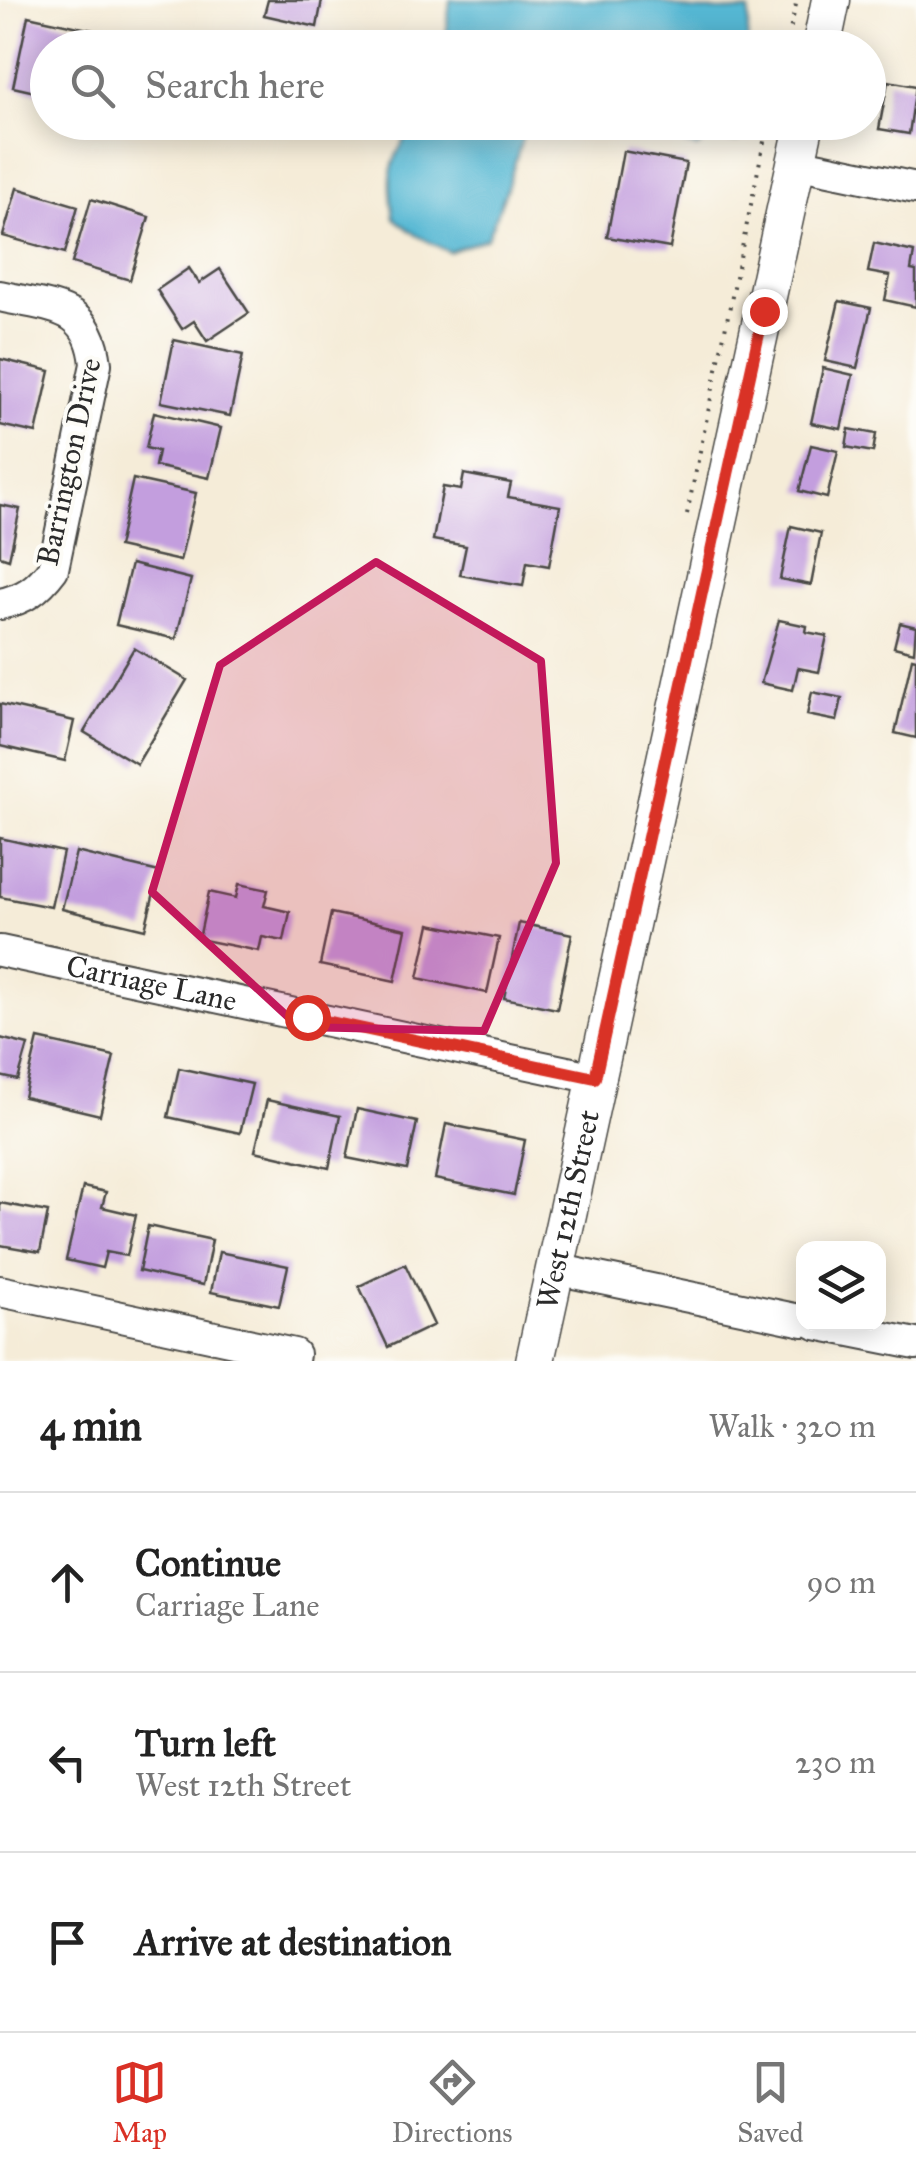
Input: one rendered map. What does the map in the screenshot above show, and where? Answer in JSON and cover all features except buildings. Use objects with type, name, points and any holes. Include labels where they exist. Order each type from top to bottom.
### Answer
[{"type":"main road","points":[[825,30],[831,0]]},
{"type":"main road","name":"West 12th Street","points":[[536,1361],[801,140]]},
{"type":"street","points":[[796,163],[916,188]]},
{"type":"street","name":"Barrington Drive","points":[[0,296],[64,311],[82,322],[94,340],[96,364],[53,569],[38,588],[17,601],[0,604]]},
{"type":"street","name":"Carriage Lane","points":[[0,951],[595,1078]]},
{"type":"street","points":[[555,1269],[796,1319]]},
{"type":"street","points":[[0,1292],[294,1358]]},
{"type":"street","points":[[851,1331],[916,1344]]},
{"type":"path","points":[[790,30],[797,0]]},
{"type":"highlighted area","points":[[376,562],[541,661],[556,863],[484,1031],[299,1027],[152,892],[220,665]]},
{"type":"water","points":[[450,0],[655,0],[690,10],[749,11],[748,30],[447,30]]},
{"type":"water","points":[[405,140],[522,140],[487,238],[449,252],[394,218],[392,167]]},
{"type":"water","points":[[678,140],[707,140],[697,148]]},
{"type":"route","points":[[307,1017],[595,1078],[764,311]]}]
